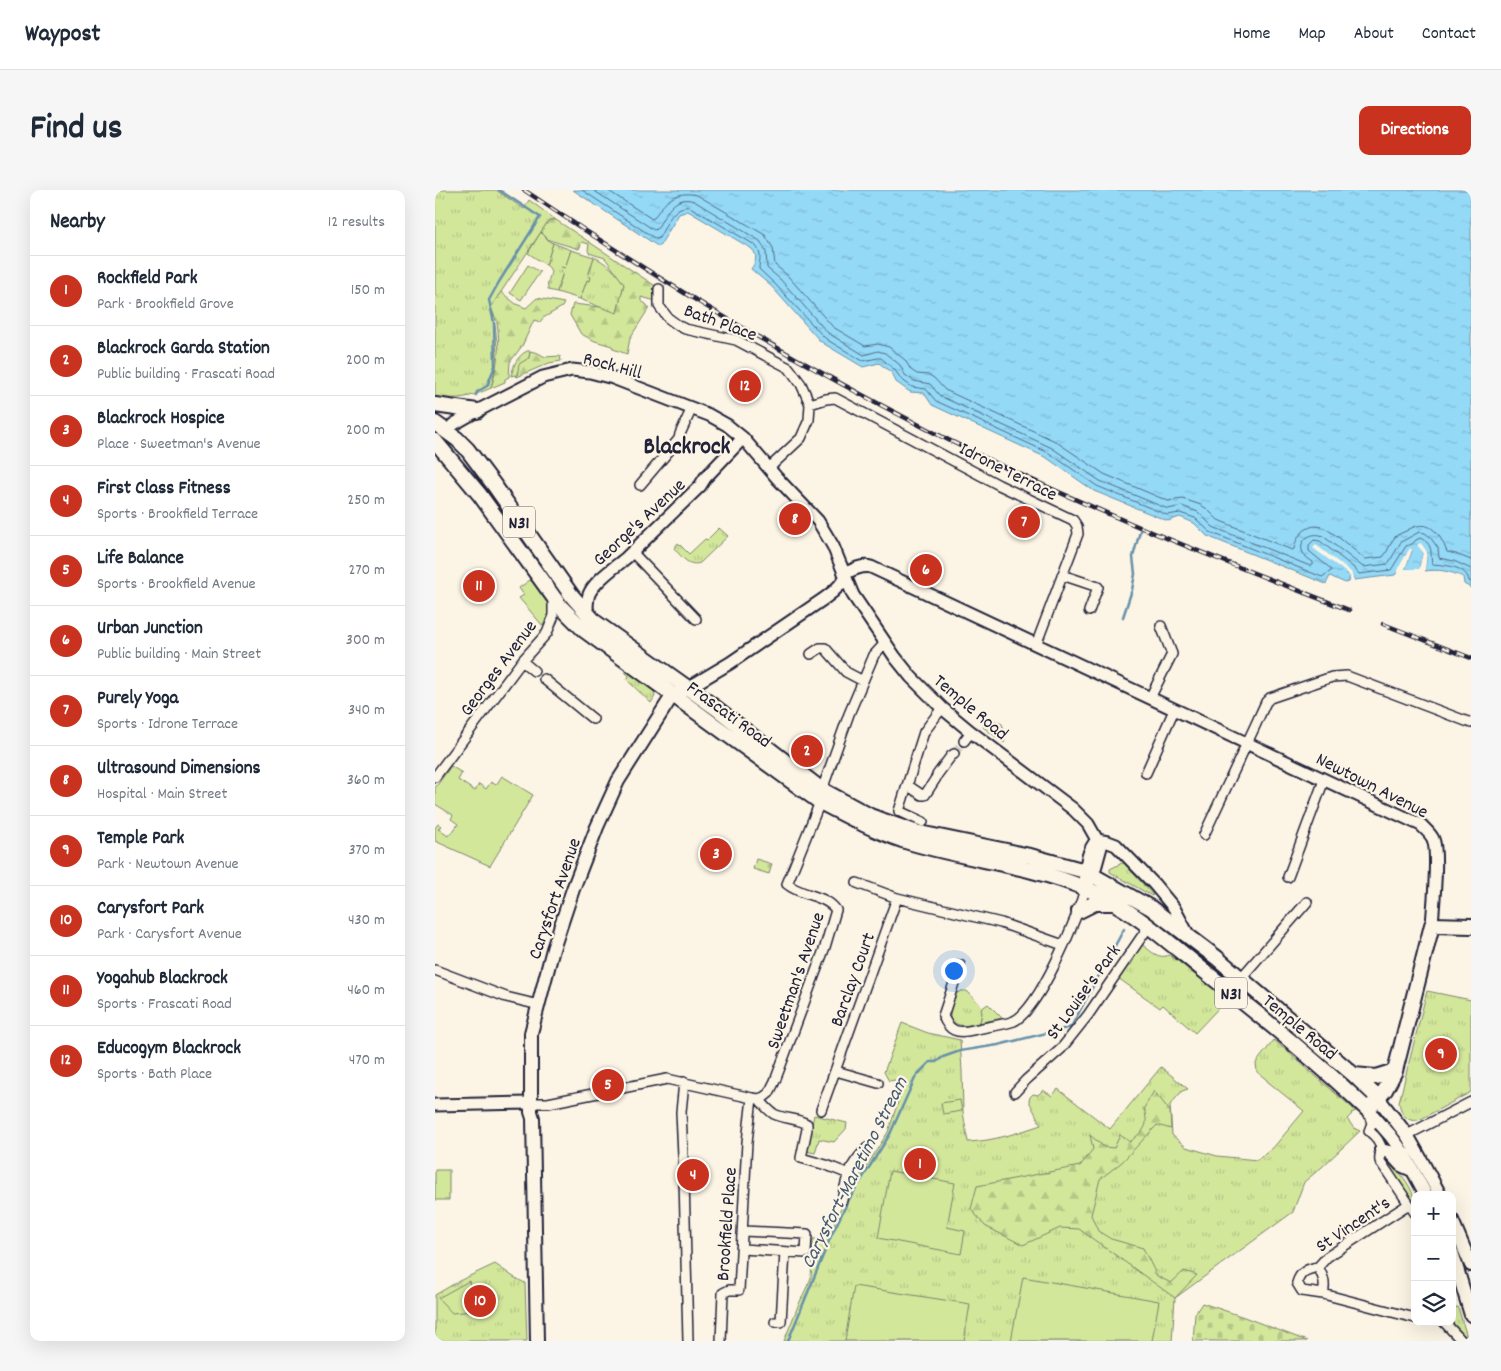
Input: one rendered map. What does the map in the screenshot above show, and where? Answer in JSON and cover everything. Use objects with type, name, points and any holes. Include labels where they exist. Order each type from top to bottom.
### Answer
[{"type":"highway","points":[[435,405],[477,411]]},
{"type":"highway","name":"Frascati Road","points":[[435,423],[467,449],[494,484],[572,596],[595,622],[688,688],[821,796],[915,832],[1031,856],[1089,874]]},
{"type":"highway","name":"Frascati Road","points":[[447,431],[436,442],[480,495],[563,610],[584,630],[673,695],[866,826],[904,840],[1026,870],[1085,888]]},
{"type":"highway","name":"Temple Road","points":[[1089,874],[1151,908],[1191,938],[1241,978],[1378,1098]]},
{"type":"highway","name":"Temple Road","points":[[1085,888],[1117,903],[1149,926],[1268,1022],[1343,1086],[1367,1110]]},
{"type":"highway","points":[[1079,911],[1095,903],[1117,903]]},
{"type":"highway","points":[[1432,925],[1471,926]]},
{"type":"highway","name":"Newtown Avenue","points":[[1367,1110],[1389,1084],[1395,1071],[1432,925]]},
{"type":"highway","points":[[1354,1075],[1375,1077],[1395,1071]]},
{"type":"main road","points":[[673,695],[688,688]]},
{"type":"main road","name":"Carysfort Avenue","points":[[537,1341],[531,1042],[553,949],[587,852],[607,804],[629,762],[673,695]]},
{"type":"main road","points":[[1378,1098],[1407,1136],[1438,1191]]},
{"type":"main road","points":[[1367,1110],[1390,1135],[1404,1154],[1424,1191]]},
{"type":"main road","points":[[1381,1150],[1389,1152],[1401,1165],[1412,1170]]},
{"type":"main road","points":[[1456,1236],[1460,1255],[1459,1279],[1471,1315]]},
{"type":"main road","points":[[1460,1255],[1471,1266]]},
{"type":"main road","points":[[1460,1255],[1471,1266]]},
{"type":"street","name":"Bath Place","points":[[659,290],[659,306],[668,318],[685,329],[736,340],[789,368],[801,384],[810,404]]},
{"type":"street","name":"Rock Hill","points":[[447,431],[477,411],[543,377],[572,370],[582,371],[613,378],[723,422],[743,438],[769,468]]},
{"type":"street","name":"Idrone Terrace","points":[[810,404],[835,398],[999,485],[1073,520],[1077,526],[1078,534],[1036,645]]},
{"type":"street","points":[[769,468],[801,438],[809,420],[810,404]]},
{"type":"street","points":[[639,485],[679,439],[692,408]]},
{"type":"street","name":"George's Avenue","points":[[587,612],[589,592],[701,486],[705,478],[743,438]]},
{"type":"street","name":"Temple Road","points":[[769,468],[818,520],[833,546],[853,595],[885,643],[911,677],[967,736],[1066,802],[1088,824],[1097,840],[1116,845],[1154,884],[1174,908],[1191,938]]},
{"type":"street","points":[[632,552],[696,619]]},
{"type":"street","name":"Newtown Avenue","points":[[845,578],[848,572],[854,569],[866,566],[871,568],[1421,825],[1433,838],[1435,847],[1435,889],[1432,925]]},
{"type":"street","points":[[1063,576],[1098,587],[1089,611]]},
{"type":"street","points":[[688,688],[730,663],[825,598],[837,589],[845,578]]},
{"type":"street","name":"Georges Avenue","points":[[435,777],[522,661],[547,633],[553,618],[553,596]]},
{"type":"street","points":[[1150,698],[1172,654],[1161,626]]},
{"type":"street","name":"Sweetman's Avenue","points":[[755,1098],[769,1093],[775,1081],[837,910],[832,904],[792,888],[787,884],[821,796],[849,714],[874,655],[885,643]]},
{"type":"street","points":[[811,654],[820,648],[825,648],[846,672],[863,681]]},
{"type":"street","points":[[522,661],[534,671]]},
{"type":"street","points":[[1204,835],[1266,702],[1270,698],[1332,677],[1347,676],[1471,723]]},
{"type":"street","points":[[544,679],[593,719]]},
{"type":"street","points":[[923,822],[899,810],[924,732],[942,708]]},
{"type":"street","points":[[1146,773],[1174,710]]},
{"type":"street","points":[[907,785],[925,795],[954,754]]},
{"type":"street","points":[[1288,877],[1324,780]]},
{"type":"street","points":[[960,965],[943,1016],[951,1029],[958,1032],[968,1031],[1015,1020],[1031,1004],[1057,962],[1079,911],[1089,874],[1092,846],[1097,840]]},
{"type":"street","points":[[857,884],[897,898],[1001,923],[1063,945]]},
{"type":"street","name":"Barclay Court","points":[[821,1110],[897,898]]},
{"type":"street","points":[[1241,978],[1307,902]]},
{"type":"street","name":"St Louise's Park","points":[[1015,1092],[1067,1042],[1088,1015],[1149,926]]},
{"type":"street","points":[[435,970],[506,997],[539,1005]]},
{"type":"street","points":[[836,1071],[878,1083]]},
{"type":"street","points":[[435,1105],[548,1103],[667,1079],[755,1098],[775,1114],[801,1120],[807,1124],[807,1129],[801,1158],[849,1174]]},
{"type":"street","points":[[684,1082],[681,1112],[688,1341]]},
{"type":"street","name":"Brookfield Place","points":[[721,1341],[723,1293],[729,1290],[739,1290],[747,1142],[755,1098]]},
{"type":"street","points":[[1407,1136],[1471,1102]]},
{"type":"street","name":"St Vincent's","points":[[1367,1110],[1372,1123],[1369,1131],[1380,1144],[1380,1161],[1411,1207]]},
{"type":"street","points":[[841,1200],[855,1160],[867,1148]]},
{"type":"street","name":"St Vincent's","points":[[1323,1294],[1325,1287],[1323,1276],[1318,1267],[1327,1256],[1409,1204]]},
{"type":"street","points":[[741,1250],[806,1253],[807,1234],[743,1231]]},
{"type":"street","points":[[775,1322],[781,1322],[785,1252]]},
{"type":"street","points":[[1318,1267],[1308,1269],[1299,1276],[1297,1283],[1302,1291],[1323,1294],[1411,1317]]},
{"type":"street","points":[[1447,1326],[1462,1341]]},
{"type":"green space","points":[[435,190],[496,190],[524,209],[529,200],[556,220],[549,220],[491,307],[497,348],[491,388],[463,397],[435,397]]},
{"type":"green space","points":[[549,220],[556,220],[657,287],[656,301],[641,297],[641,301],[649,308],[630,338],[627,354],[581,334],[570,315],[573,304],[600,307],[617,313],[624,284],[605,258],[589,253],[589,244],[582,242],[579,249],[549,240],[541,232]]},
{"type":"green space","points":[[541,232],[553,243],[546,265],[528,253]]},
{"type":"green space","points":[[553,243],[571,250],[565,269],[560,272],[563,272],[557,292],[548,290],[551,271],[546,265]]},
{"type":"green space","points":[[571,250],[594,257],[588,276],[591,277],[590,281],[587,280],[580,299],[557,292],[563,273],[560,271],[561,267],[565,268]]},
{"type":"green space","points":[[594,257],[611,268],[624,284],[617,314],[580,299],[587,280],[590,281],[588,276]]},
{"type":"green space","points":[[528,265],[540,272],[521,300],[510,293]]},
{"type":"green space","points":[[501,292],[516,304],[526,308],[537,298],[564,303],[562,307],[543,318],[540,322],[534,320],[522,346],[510,362],[509,377],[505,379],[505,382],[491,388],[497,364],[499,339],[497,323],[491,307]]},
{"type":"green space","points":[[530,351],[529,358],[517,373],[517,377],[515,375],[511,376],[514,365],[523,353]]},
{"type":"green space","points":[[530,351],[545,357],[560,356],[561,361],[549,363],[517,377],[519,364],[529,358]]},
{"type":"green space","points":[[719,528],[728,536],[700,563],[688,562],[674,548],[678,543],[689,554]]},
{"type":"green space","points":[[530,580],[535,583],[549,600],[551,614],[547,617],[543,626],[519,598],[524,595],[519,588]]},
{"type":"green space","points":[[627,669],[653,690],[655,696],[651,703],[627,680],[629,676],[625,672]]},
{"type":"green space","points":[[989,718],[1002,724],[1006,734],[1004,743],[983,727]]},
{"type":"green space","points":[[451,766],[462,773],[458,780],[475,791],[479,784],[486,789],[491,782],[496,785],[502,776],[533,795],[490,866],[435,841],[435,828],[438,824],[441,826],[438,829],[448,836],[458,824],[451,819],[453,815],[435,804],[435,788]]},
{"type":"green space","points":[[756,859],[772,864],[769,874],[753,869]]},
{"type":"green space","points":[[1122,863],[1152,896],[1110,872],[1110,869]]},
{"type":"green space","points":[[1141,944],[1158,955],[1169,955],[1196,973],[1227,999],[1195,1033],[1163,1005],[1160,1008],[1118,978],[1127,965],[1131,965],[1133,957]]},
{"type":"green space","points":[[961,991],[967,991],[983,1008],[980,1023],[961,1025],[950,1019],[950,1011],[956,994]]},
{"type":"green space","points":[[1427,991],[1471,1000],[1471,1092],[1421,1119],[1412,1120],[1403,1114],[1399,1102]]},
{"type":"green space","points":[[988,1004],[1002,1018],[980,1023],[981,1009]]},
{"type":"green space","points":[[902,1023],[928,1033],[960,1040],[963,1112],[968,1142],[1014,1134],[1041,1125],[1029,1101],[1033,1094],[1038,1095],[1043,1090],[1052,1096],[1058,1089],[1110,1129],[1161,1067],[1188,1089],[1182,1091],[1170,1105],[1172,1135],[1186,1147],[1217,1156],[1257,1160],[1273,1148],[1304,1111],[1257,1072],[1256,1063],[1274,1040],[1356,1111],[1351,1113],[1347,1119],[1354,1128],[1360,1131],[1304,1182],[1293,1212],[1175,1298],[1172,1341],[784,1341],[811,1278],[813,1239],[827,1239],[843,1203],[888,1132],[900,1096],[895,1080],[889,1081],[884,1072]]},
{"type":"green space","points":[[1154,1091],[1170,1111],[1171,1129],[1157,1125],[1122,1162],[1100,1179],[1091,1215],[1098,1231],[1111,1239],[1143,1248],[1157,1276],[1171,1283],[1184,1271],[1197,1275],[1175,1298],[1079,1229],[1060,1228],[1023,1245],[985,1226],[971,1209],[977,1186],[1080,1166],[1093,1149],[1090,1135],[1104,1147],[1114,1148],[1120,1135],[1130,1142],[1145,1128],[1144,1108]]},
{"type":"green space","points":[[960,1100],[962,1111],[943,1114],[941,1103]]},
{"type":"green space","points":[[814,1115],[847,1123],[846,1129],[834,1142],[819,1139],[815,1153],[806,1151]]},
{"type":"green space","points":[[1388,1160],[1393,1165],[1410,1188],[1411,1201],[1385,1162]]},
{"type":"green space","points":[[435,1170],[449,1170],[449,1200],[435,1200]]},
{"type":"green space","points":[[890,1171],[955,1183],[947,1227],[965,1231],[961,1254],[878,1238]]},
{"type":"green space","points":[[495,1264],[525,1283],[527,1341],[435,1341],[435,1295]]},
{"type":"green space","points":[[1023,1277],[1159,1301],[1152,1341],[1011,1341]]},
{"type":"green space","points":[[469,1281],[473,1297],[473,1311],[452,1313],[438,1298]]},
{"type":"green space","points":[[854,1286],[970,1304],[964,1341],[845,1341]]},
{"type":"green space","points":[[1202,1303],[1307,1341],[1193,1341],[1195,1314]]},
{"type":"green space","points":[[1456,1307],[1458,1307],[1467,1337],[1465,1338],[1454,1326],[1456,1326]]},
{"type":"water","points":[[573,190],[1471,190],[1471,588],[1464,584],[1463,577],[1458,575],[1440,570],[1425,571],[1427,552],[1423,552],[1419,570],[1405,569],[1412,551],[1395,575],[1354,580],[1353,576],[1346,573],[1350,576],[1350,581],[1345,583],[1330,576],[1326,584],[1207,536],[1194,523],[1180,517],[1168,521],[1094,491],[1047,458],[932,405],[924,393],[910,392],[896,382],[892,373],[879,363],[863,367],[820,341],[772,287],[751,269],[756,259],[752,249],[688,211],[679,214],[659,247]]},
{"type":"pier","points":[[1421,543],[1427,552],[1425,571],[1423,572],[1424,559],[1420,572],[1407,572],[1403,570],[1405,563],[1401,570],[1396,572],[1410,548],[1412,550],[1405,569],[1419,569],[1423,552],[1417,545]]},
{"type":"pier","points":[[1316,545],[1351,572],[1354,580],[1350,581],[1347,573],[1313,548]]},
{"type":"waterway","points":[[476,395],[477,392],[487,386],[495,366],[494,323],[489,300],[540,217],[499,190]]},
{"type":"waterway","name":"Carysfort-Maretimo Stream","points":[[1123,617],[1132,590],[1135,574],[1133,557],[1140,531]]},
{"type":"waterway","name":"Carysfort-Maretimo Stream","points":[[788,1341],[831,1236],[848,1201],[890,1134],[916,1076],[930,1062],[936,1062],[943,1057],[960,1051],[998,1045],[1071,1027],[1124,929]]},
{"type":"tunnel","points":[[954,754],[964,741]]},
{"type":"railway","points":[[524,190],[622,254],[721,315],[822,373],[925,428],[1029,479],[1135,525],[1349,610]]},
{"type":"railway","points":[[1383,624],[1471,658]]},
{"type":"place","name":"Educogym Blackrock","points":[[745,386]]},
{"type":"place","name":"Ultrasound Dimensions","points":[[795,519]]},
{"type":"place","name":"Purely Yoga","points":[[1024,522]]},
{"type":"place","name":"Urban Junction","points":[[926,570]]},
{"type":"place","name":"Yogahub Blackrock","points":[[479,586]]},
{"type":"place","name":"Blackrock Garda Station","points":[[807,751]]},
{"type":"place","name":"Blackrock Hospice","points":[[716,854]]},
{"type":"place","name":"Temple Park","points":[[1441,1054]]},
{"type":"place","name":"Life Balance","points":[[608,1085]]},
{"type":"place","name":"Rockfield Park","points":[[920,1164]]},
{"type":"place","name":"First Class Fitness","points":[[693,1175]]},
{"type":"place","name":"Carysfort Park","points":[[480,1301]]},
{"type":"district","name":"Blackrock","points":[[687,445]]}]
